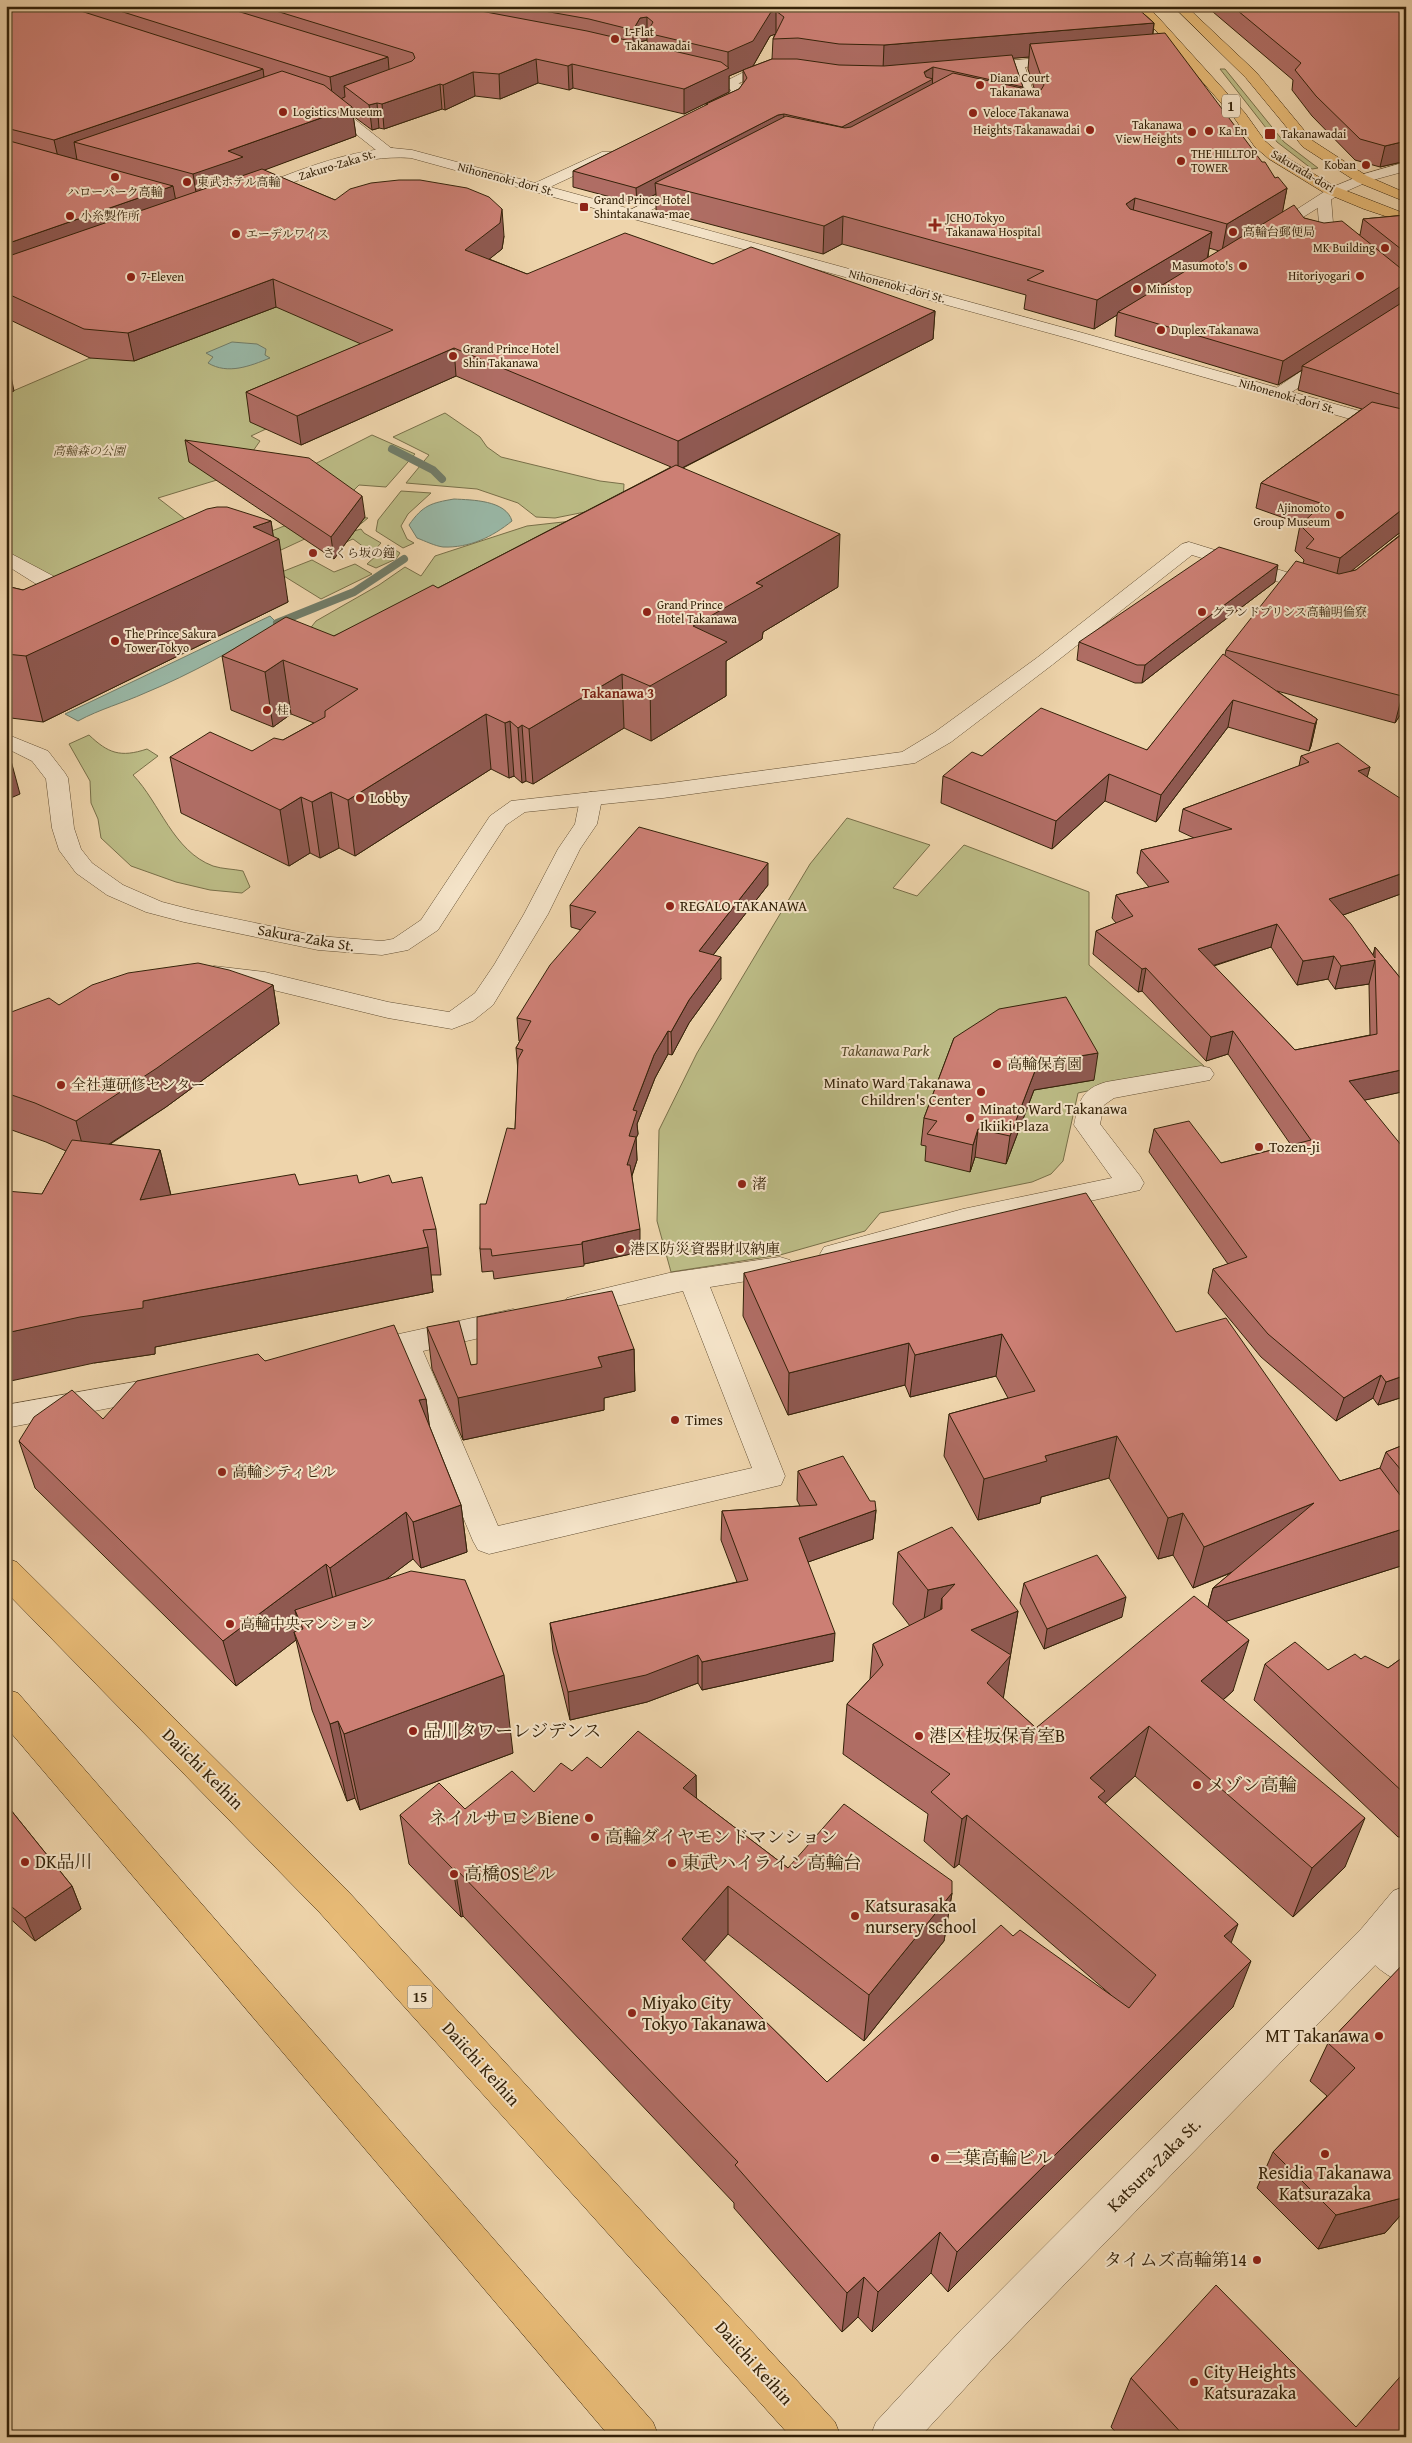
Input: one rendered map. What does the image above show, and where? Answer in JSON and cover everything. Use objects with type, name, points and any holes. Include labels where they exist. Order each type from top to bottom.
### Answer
[{"type":"highway","name":"Sakurada-dori","points":[[1139,6],[1183,50],[1244,120],[1260,143],[1276,158],[1329,194],[1406,219]]},
{"type":"highway","name":"Sakurada-dori","points":[[1179,6],[1250,76],[1298,134],[1322,154],[1362,179],[1406,198]]},
{"type":"highway","name":"Daiichi Keihin","points":[[6,1571],[333,1902],[820,2437]]},
{"type":"highway","points":[[6,1704],[638,2437]]},
{"type":"street","points":[[1168,51],[1183,50]]},
{"type":"street","points":[[759,70],[768,54]]},
{"type":"street","points":[[960,68],[1080,60]]},
{"type":"street","points":[[1015,107],[1033,111],[1017,64]]},
{"type":"street","points":[[729,83],[759,70],[789,68]]},
{"type":"street","points":[[678,72],[729,83],[737,88],[738,93],[732,100],[693,117]]},
{"type":"street","points":[[315,103],[334,109],[386,152]]},
{"type":"street","points":[[334,109],[349,103]]},
{"type":"street","points":[[536,188],[621,149]]},
{"type":"street","name":"Nihonenoki-dori St.","points":[[386,152],[412,154],[633,214],[1092,340],[1406,430]]},
{"type":"street","name":"Zakuro-Zaka St.","points":[[242,196],[361,155],[386,152]]},
{"type":"street","points":[[1251,243],[1329,194],[1362,179],[1406,166]]},
{"type":"street","points":[[633,214],[704,176]]},
{"type":"street","points":[[1362,179],[1406,187]]},
{"type":"street","points":[[1329,194],[1326,224],[1406,290]]},
{"type":"street","points":[[1092,340],[1112,328]]},
{"type":"street","points":[[1278,393],[1342,352]]},
{"type":"street","name":"Sakura-Zaka St.","points":[[6,740],[40,756],[57,778],[63,828],[70,850],[84,868],[115,890],[154,906],[192,917],[318,943],[356,948],[382,948],[400,945],[430,925],[498,821],[519,806],[662,791],[907,758],[920,752],[1045,661],[1189,548],[1334,592]]},
{"type":"street","points":[[6,557],[48,581],[51,587],[46,599],[33,608],[6,620]]},
{"type":"street","points":[[191,976],[210,973],[265,980],[388,1010],[452,1021],[464,1016],[484,999],[536,914],[569,849],[586,824],[591,798]]},
{"type":"street","points":[[340,1357],[406,1345],[669,1283],[693,1281],[806,1261],[963,1220],[1130,1183],[1087,1125],[1092,1101],[1106,1091],[1201,1074]]},
{"type":"street","points":[[406,1345],[489,1541],[770,1476],[693,1281]]},
{"type":"street","points":[[6,1417],[190,1384]]},
{"type":"street","name":"Katsura-Zaka St.","points":[[891,2437],[976,2345],[1375,1940],[1406,1902]]},
{"type":"street","points":[[1375,1940],[1406,1967]]},
{"type":"green space","points":[[1220,69],[1225,69],[1284,142],[1318,168],[1312,169],[1277,142]]},
{"type":"green space","name":"高輪森の公園","points":[[276,307],[384,332],[251,421],[266,429],[251,436],[260,441],[230,476],[158,498],[225,550],[289,524],[309,537],[253,563],[51,587],[6,557],[6,394],[90,358]]},
{"type":"green space","points":[[445,413],[480,437],[487,447],[501,457],[600,481],[624,484],[623,501],[610,507],[555,518],[536,517],[518,503],[477,489],[406,483],[429,455],[393,437]]},
{"type":"green space","points":[[372,435],[415,454],[386,487],[359,485],[350,494],[346,516],[368,518],[357,527],[295,474]]},
{"type":"green space","points":[[401,491],[431,493],[408,514],[401,526],[407,539],[414,543],[403,548],[376,531],[378,520]]},
{"type":"green space","points":[[572,521],[436,623],[294,649],[316,621],[379,585],[405,567],[421,576],[435,556],[527,526]]},
{"type":"green space","points":[[361,529],[364,533],[381,543],[372,553],[353,539],[339,545],[354,531]]},
{"type":"green space","points":[[388,545],[400,553],[396,559],[376,568],[367,564]]},
{"type":"green space","points":[[312,560],[334,572],[355,564],[372,574],[321,599],[279,573]]},
{"type":"green space","points":[[89,735],[102,746],[115,752],[129,753],[147,749],[158,756],[133,775],[143,786],[177,838],[199,859],[213,866],[243,871],[250,887],[242,893],[210,890],[176,882],[131,866],[101,838],[98,819],[91,803],[90,781],[69,744]]},
{"type":"green space","name":"Takanawa Park","points":[[847,818],[930,845],[893,888],[917,896],[964,845],[1089,892],[1089,965],[1204,1066],[1078,1093],[1063,1161],[1051,1174],[1032,1182],[880,1213],[865,1231],[780,1255],[671,1272],[657,1221],[659,1130],[697,1053],[810,864]]},
{"type":"shaded area","points":[[232,342],[257,344],[266,349],[265,355],[270,358],[231,369],[216,367],[208,363],[213,357],[206,353]]},
{"type":"shaded area","points":[[454,499],[488,502],[496,505],[509,514],[512,521],[488,537],[462,546],[443,547],[417,538],[409,525],[419,513],[433,504]]},
{"type":"shaded area","points":[[270,616],[277,623],[229,652],[179,678],[78,721],[65,714]]},
{"type":"building","points":[[6,6],[65,6],[263,69],[54,140],[6,128]]},
{"type":"building","points":[[104,6],[213,6],[237,11],[388,57],[330,77]]},
{"type":"building","points":[[260,6],[454,6],[587,31],[721,62],[729,68],[684,89],[572,64],[568,66],[536,59],[499,74],[473,72],[443,85],[440,84],[382,104],[369,105],[344,86],[412,61],[415,58],[413,53]]},
{"type":"building","points":[[516,6],[1135,6],[1154,23],[884,45],[839,44],[798,38],[773,39],[784,17],[776,11],[771,12],[753,41],[728,52],[647,33],[653,22],[647,17],[640,18],[633,30],[589,19]]},
{"type":"building","points":[[1232,6],[1406,6],[1406,141],[1385,146],[1360,139],[1316,96],[1295,70],[1301,63]]},
{"type":"building","points":[[1165,33],[1262,162],[1265,162],[1275,178],[1278,177],[1287,188],[1227,224],[1135,198],[1126,204],[1130,209],[1212,232],[1097,300],[1027,280],[1044,271],[843,216],[824,226],[655,183],[786,116],[845,128],[851,127],[953,73],[1035,91],[1041,90],[1044,85],[1030,44]]},
{"type":"building","points":[[1012,55],[1023,87],[933,67],[924,72],[926,77],[933,79],[842,127],[784,114],[778,115],[636,188],[573,171],[739,89],[747,78],[743,70],[772,59],[797,59],[839,65],[884,66]]},
{"type":"building","points":[[282,71],[324,85],[352,107],[228,151],[243,157],[193,174],[74,142]]},
{"type":"building","points":[[6,140],[173,186],[6,244]]},
{"type":"building","points":[[262,169],[335,200],[350,189],[371,183],[399,180],[420,180],[467,188],[489,197],[502,209],[500,223],[465,250],[527,274],[625,233],[713,264],[751,247],[935,311],[678,441],[454,348],[297,416],[246,392],[393,330],[273,279],[128,333],[84,329],[6,293],[6,257]]},
{"type":"building","points":[[1294,205],[1304,218],[1324,223],[1342,221],[1406,272],[1406,283],[1283,361],[1118,312]]},
{"type":"building","points":[[1406,215],[1406,253],[1363,219]]},
{"type":"building","points":[[1406,300],[1406,396],[1302,366]]},
{"type":"building","name":"Ajinomoto Group Museum","points":[[1372,402],[1406,410],[1406,508],[1340,558],[1306,548],[1314,539],[1300,525],[1323,504],[1261,483]]},
{"type":"building","points":[[185,440],[309,458],[362,496],[331,537]]},
{"type":"building","points":[[676,465],[840,534],[756,583],[763,586],[693,626],[727,642],[650,686],[622,674],[529,729],[522,725],[518,728],[510,721],[505,723],[486,714],[348,800],[331,792],[312,802],[301,797],[280,810],[170,757],[210,732],[252,751],[274,738],[283,740],[325,717],[325,711],[358,689],[283,660],[265,672],[222,656],[286,617],[334,636],[433,585],[438,588]]},
{"type":"building","points":[[227,507],[271,521],[253,527],[279,539],[26,656],[6,654],[6,586],[23,590],[207,509]]},
{"type":"building","points":[[1406,531],[1406,690],[1402,696],[1226,650],[1296,561],[1339,574],[1356,570]]},
{"type":"building","points":[[1219,547],[1278,565],[1145,665],[1137,665],[1079,642]]},
{"type":"building","points":[[1223,654],[1317,719],[1315,724],[1233,700],[1161,795],[1109,774],[1056,821],[943,776],[972,752],[982,756],[1041,708],[1147,750]]},
{"type":"building","points":[[1338,743],[1370,767],[1358,771],[1406,802],[1406,872],[1329,899],[1351,924],[1375,958],[1375,947],[1406,985],[1406,1069],[1349,1081],[1406,1151],[1406,1375],[1386,1382],[1381,1375],[1344,1398],[1268,1334],[1213,1269],[1247,1257],[1154,1129],[1189,1121],[1221,1163],[1311,1140],[1233,1031],[1211,1037],[1146,968],[1142,969],[1096,931],[1133,916],[1116,895],[1169,882],[1141,850],[1232,829],[1183,809],[1309,762],[1301,756]],"holes":[[[1277,924],[1303,961],[1334,956],[1341,966],[1375,960],[1377,1034],[1295,1050],[1198,949]]]},
{"type":"building","points":[[639,827],[768,863],[699,951],[721,957],[689,1000],[671,1032],[668,1031],[654,1055],[633,1110],[637,1111],[629,1136],[636,1137],[627,1165],[630,1165],[640,1229],[582,1242],[582,1244],[492,1256],[491,1249],[480,1249],[480,1204],[486,1204],[507,1128],[515,1129],[518,1059],[523,1050],[516,1048],[531,1021],[517,1018],[550,965],[596,912],[570,905]]},
{"type":"building","points":[[198,963],[229,970],[273,985],[157,1068],[76,1121],[6,1093],[6,1014],[49,998],[59,1005],[92,985],[128,973]]},
{"type":"building","points":[[1066,997],[1098,1053],[1038,1063],[1010,1136],[978,1129],[973,1145],[927,1134],[937,1121],[924,1118],[954,1038],[999,1009]]},
{"type":"building","points":[[72,1140],[160,1150],[140,1200],[295,1174],[299,1185],[357,1175],[359,1183],[389,1175],[392,1183],[422,1177],[436,1229],[423,1230],[428,1247],[143,1301],[143,1308],[80,1317],[6,1333],[6,1191],[42,1194]]},
{"type":"building","points":[[1086,1193],[1176,1332],[1226,1318],[1340,1481],[1380,1468],[1406,1503],[1406,1528],[1213,1588],[1314,1503],[1204,1547],[1183,1513],[1168,1518],[1117,1436],[1045,1456],[1047,1461],[984,1479],[949,1414],[1035,1391],[1002,1334],[915,1355],[909,1343],[789,1373],[744,1273]]},
{"type":"building","points":[[612,1291],[634,1349],[598,1357],[602,1367],[458,1398],[427,1327],[459,1321],[471,1365],[477,1364],[477,1317]]},
{"type":"building","points":[[394,1325],[426,1399],[419,1400],[461,1505],[413,1522],[406,1512],[330,1568],[326,1564],[223,1641],[19,1441],[34,1417],[72,1390],[103,1419],[137,1381],[258,1354],[265,1361]]},
{"type":"building","points":[[1406,1444],[1406,1476],[1386,1452]]},
{"type":"building","points":[[843,1456],[870,1501],[875,1501],[876,1510],[799,1538],[835,1633],[702,1662],[698,1655],[646,1675],[568,1692],[550,1623],[748,1580],[722,1511],[817,1505],[798,1471]]},
{"type":"building","points":[[952,1527],[1018,1611],[971,1630],[1011,1655],[987,1683],[1036,1728],[1194,1596],[1249,1640],[1201,1681],[1365,1818],[1312,1868],[1149,1726],[1090,1778],[1105,1791],[1098,1797],[1238,1924],[1224,1936],[1251,1961],[957,2252],[940,2232],[878,2292],[864,2277],[847,2293],[735,2165],[738,2162],[455,1868],[453,1869],[400,1815],[439,1783],[465,1809],[512,1771],[534,1792],[561,1763],[572,1771],[587,1757],[601,1768],[638,1731],[696,1775],[683,1788],[788,1868],[844,1804],[952,1881],[952,1893],[869,1995],[728,1886],[682,1939],[827,2082],[1001,1925],[1013,1936],[1020,1930],[1129,2008],[1156,1975],[967,1815],[962,1819],[931,1792],[950,1774],[847,1704],[883,1665],[873,1644],[942,1609],[942,1598],[955,1584],[928,1590],[898,1552]]},
{"type":"building","points":[[1097,1555],[1126,1597],[1047,1629],[1024,1583]]},
{"type":"building","points":[[411,1571],[465,1580],[504,1675],[344,1734],[338,1721],[330,1724],[294,1632],[303,1629],[295,1610]]},
{"type":"building","points":[[1295,1642],[1328,1670],[1355,1654],[1361,1659],[1365,1656],[1388,1668],[1406,1655],[1406,1795],[1265,1664]]},
{"type":"building","name":"DK品川","points":[[6,1804],[72,1886],[25,1918],[6,1902]]},
{"type":"building","points":[[1405,1962],[1406,2197],[1336,2215],[1273,2152],[1355,2068],[1328,2043]]},
{"type":"building","points":[[1216,2285],[1356,2427],[1406,2370],[1406,2437],[1185,2437],[1131,2378]]},
{"type":"waterway","points":[[392,449],[433,470],[442,479]]},
{"type":"waterway","points":[[277,623],[354,592],[404,559]]},
{"type":"place","name":"L-Flat Takanawadai","points":[[615,39]]},
{"type":"place","name":"Diana Court Takanawa","points":[[980,85]]},
{"type":"place","name":"Logistics Museum","points":[[283,112]]},
{"type":"place","name":"Veloce Takanawa","points":[[973,113]]},
{"type":"place","name":"Heights Takanawadai","points":[[1090,130]]},
{"type":"place","name":"Ka En","points":[[1209,131]]},
{"type":"place","name":"Takanawa View Heights","points":[[1192,132]]},
{"type":"place","name":"Takanawadai","points":[[1270,134]]},
{"type":"place","name":"THE HILLTOP TOWER","points":[[1181,161]]},
{"type":"place","name":"Koban","points":[[1366,165]]},
{"type":"place","name":"ハローパーク高輪","points":[[115,177]]},
{"type":"place","name":"東武ホテル高輪","points":[[187,182]]},
{"type":"place","name":"Grand Prince Hotel Shintakanawa-mae","points":[[584,207]]},
{"type":"place","name":"小糸製作所","points":[[70,216]]},
{"type":"place","name":"JCHO Tokyo Takanawa Hospital","points":[[935,225]]},
{"type":"place","name":"高輪台郵便局","points":[[1233,232]]},
{"type":"place","name":"エーデルワイス","points":[[236,234]]},
{"type":"place","name":"MK Building","points":[[1385,248]]},
{"type":"place","name":"Masumoto's","points":[[1243,266]]},
{"type":"place","name":"Hitoriyogari","points":[[1360,276]]},
{"type":"place","name":"7-Eleven","points":[[131,277]]},
{"type":"place","name":"Ministop","points":[[1137,289]]},
{"type":"place","name":"Duplex Takanawa","points":[[1161,330]]},
{"type":"place","name":"Grand Prince Hotel Shin Takanawa","points":[[453,356]]},
{"type":"place","name":"Ajinomoto Group Museum","points":[[1340,515]]},
{"type":"place","name":"さくら坂の鐘","points":[[313,553]]},
{"type":"place","name":"Grand Prince Hotel Takanawa","points":[[647,612]]},
{"type":"place","name":"グランドプリンス高輪明倫寮","points":[[1202,612]]},
{"type":"place","name":"The Prince Sakura Tower Tokyo","points":[[115,641]]},
{"type":"place","name":"桂","points":[[267,710]]},
{"type":"place","name":"Lobby","points":[[360,798]]},
{"type":"place","name":"REGALO TAKANAWA","points":[[670,906]]},
{"type":"place","name":"高輪保育園","points":[[997,1064]]},
{"type":"place","name":"全社蓮研修センター","points":[[61,1085]]},
{"type":"place","name":"Minato Ward Takanawa Children's Center","points":[[981,1092]]},
{"type":"place","name":"Minato Ward Takanawa Ikiiki Plaza","points":[[970,1118]]},
{"type":"place","name":"Tozen-ji","points":[[1259,1147]]},
{"type":"place","name":"渚","points":[[742,1184]]},
{"type":"place","name":"港区防災資器財収納庫","points":[[620,1249]]},
{"type":"place","name":"Times","points":[[675,1420]]},
{"type":"place","name":"高輪シティビル","points":[[222,1472]]},
{"type":"place","name":"高輪中央マンション","points":[[230,1624]]},
{"type":"place","name":"品川タワーレジデンス","points":[[413,1731]]},
{"type":"place","name":"港区桂坂保育室B","points":[[919,1736]]},
{"type":"place","name":"メゾン高輪","points":[[1197,1785]]},
{"type":"place","name":"ネイルサロンBiene","points":[[589,1818]]},
{"type":"place","name":"高輪ダイヤモンドマンション","points":[[595,1837]]},
{"type":"place","name":"DK品川","points":[[25,1862]]},
{"type":"place","name":"東武ハイライン高輪台","points":[[672,1863]]},
{"type":"place","name":"高橋OSビル","points":[[454,1874]]},
{"type":"place","name":"Katsurasaka nursery school","points":[[855,1916]]},
{"type":"place","name":"Miyako City Tokyo Takanawa","points":[[632,2013]]},
{"type":"place","name":"MT Takanawa","points":[[1379,2036]]},
{"type":"place","name":"Residia Takanawa Katsurazaka","points":[[1325,2154]]},
{"type":"place","name":"二葉高輪ビル","points":[[935,2158]]},
{"type":"place","name":"タイムズ高輪第14","points":[[1257,2260]]},
{"type":"place","name":"City Heights Katsurazaka","points":[[1194,2382]]},
{"type":"district","name":"Takanawa 3","points":[[618,693]]}]
